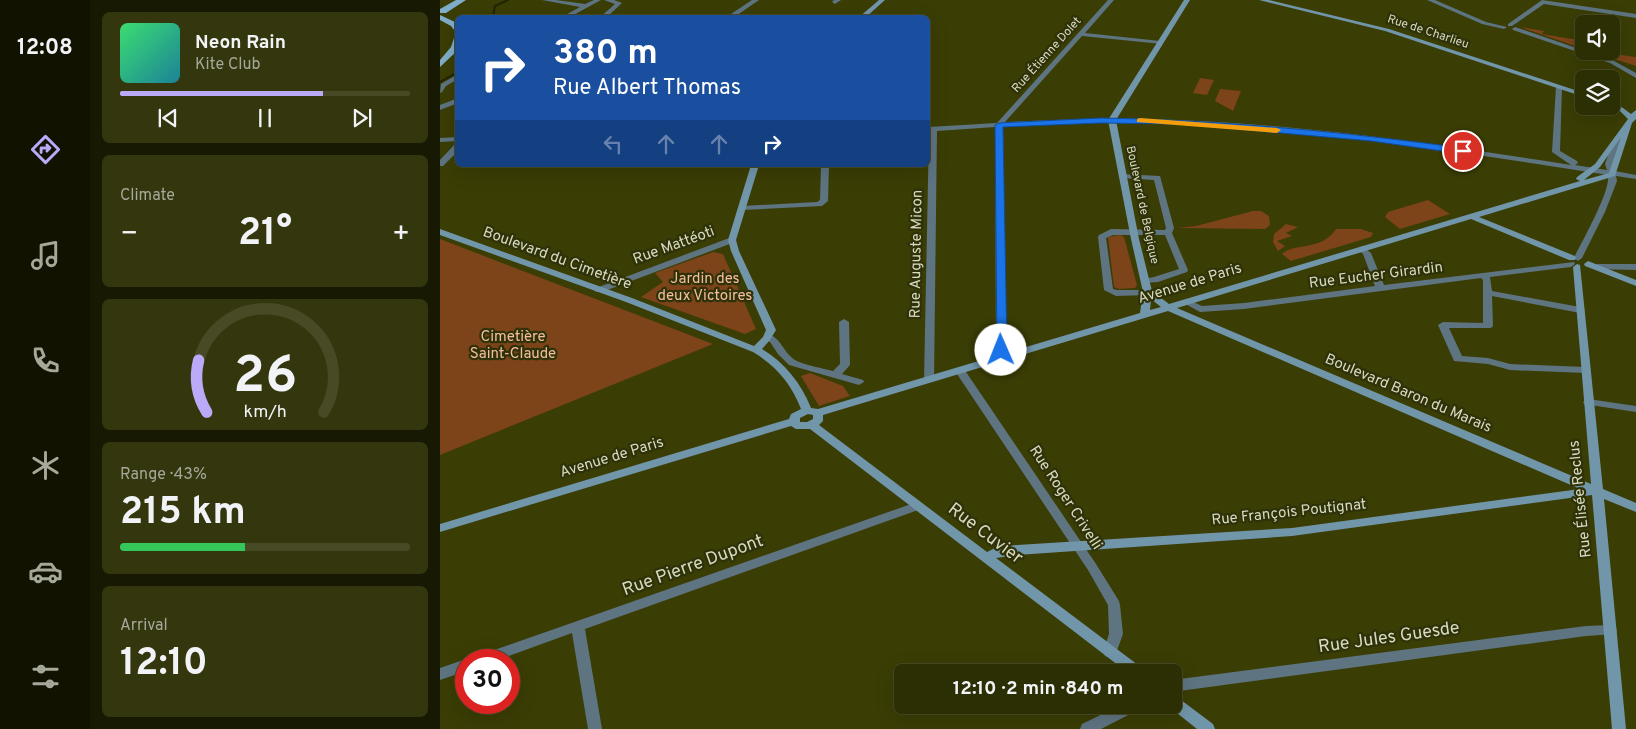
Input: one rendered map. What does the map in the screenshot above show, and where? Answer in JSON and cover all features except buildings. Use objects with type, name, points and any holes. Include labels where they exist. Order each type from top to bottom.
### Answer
[{"type":"main road","points":[[441,11],[462,0]]},
{"type":"main road","points":[[441,11],[455,18]]},
{"type":"main road","points":[[441,11],[455,27]]},
{"type":"main road","points":[[440,65],[455,47]]},
{"type":"main road","points":[[440,70],[455,58]]},
{"type":"street","points":[[546,0],[586,6]]},
{"type":"street","points":[[569,15],[598,0]]},
{"type":"street","points":[[605,15],[619,3],[608,0]]},
{"type":"street","points":[[733,15],[756,0]]},
{"type":"street","points":[[864,15],[882,0]]},
{"type":"street","name":"Rue Étienne Dolet","points":[[999,125],[1111,0]]},
{"type":"street","points":[[1112,120],[1187,0]]},
{"type":"street","name":"Rue de Charlieu","points":[[1262,0],[1387,30],[1575,92]]},
{"type":"street","points":[[1430,0],[1484,23],[1510,27],[1612,62],[1636,67]]},
{"type":"street","points":[[1510,27],[1545,1],[1636,16]]},
{"type":"street","points":[[1080,34],[1160,43]]},
{"type":"street","points":[[1612,62],[1636,76]]},
{"type":"street","points":[[440,91],[443,85],[455,78]]},
{"type":"street","points":[[1560,87],[1556,152],[1569,163]]},
{"type":"street","points":[[440,108],[455,101]]},
{"type":"street","points":[[1620,104],[1636,105]]},
{"type":"street","points":[[1575,262],[1601,212],[1630,122],[1623,110],[1620,108]]},
{"type":"street","points":[[1571,185],[1602,163],[1610,146],[1618,139],[1636,112]]},
{"type":"street","points":[[930,129],[1112,120],[1179,122],[1371,138],[1569,163],[1594,170],[1634,177]]},
{"type":"street","name":"Boulevard de Belgique","points":[[1112,120],[1133,232],[1148,292]]},
{"type":"street","points":[[999,125],[1001,358]]},
{"type":"street","points":[[1614,174],[1609,164],[1618,139]]},
{"type":"street","points":[[440,140],[455,140]]},
{"type":"street","points":[[440,164],[455,149]]},
{"type":"street","points":[[754,167],[732,240],[735,251],[771,330],[768,338],[756,350]]},
{"type":"street","points":[[742,208],[819,204],[824,201],[825,167]]},
{"type":"street","name":"Rue Auguste Micon","points":[[929,380],[930,167]]},
{"type":"street","points":[[1585,182],[1593,175],[1594,170]]},
{"type":"street","points":[[1571,185],[1614,174]]},
{"type":"street","points":[[1123,176],[1157,178],[1170,228],[1168,232],[1184,270],[1155,280],[1146,281]]},
{"type":"street","name":"Avenue de Paris","points":[[813,411],[960,371],[1571,185]]},
{"type":"street","points":[[1471,216],[1585,267],[1636,267]]},
{"type":"street","name":"Boulevard du Cimetière","points":[[440,232],[756,350],[772,359],[785,370],[813,411]]},
{"type":"street","points":[[1167,308],[1148,292],[1116,292],[1109,290],[1102,237],[1106,233],[1168,232]]},
{"type":"street","name":"Rue Mattéoti","points":[[599,290],[732,240]]},
{"type":"street","points":[[1362,249],[1367,253],[1380,289]]},
{"type":"street","name":"Rue Eucher Girardin","points":[[1197,314],[1244,306],[1484,276],[1575,262]]},
{"type":"street","name":"Rue Élisée Reclus","points":[[1575,262],[1618,729]]},
{"type":"street","points":[[1593,266],[1636,283]]},
{"type":"street","points":[[1615,275],[1616,269],[1621,266]]},
{"type":"street","points":[[1484,276],[1487,279],[1488,326],[1443,325],[1458,359],[1488,361],[1510,367],[1585,370]]},
{"type":"street","points":[[1144,315],[1148,292]]},
{"type":"street","points":[[1488,293],[1580,310]]},
{"type":"street","points":[[1187,302],[1197,314]]},
{"type":"street","name":"Boulevard Baron du Marais","points":[[1167,308],[1197,314],[1636,508]]},
{"type":"street","points":[[836,374],[845,365],[844,322]]},
{"type":"street","points":[[768,338],[774,340],[781,352],[794,362],[858,382]]},
{"type":"street","name":"Rue Roger Crivelli","points":[[960,371],[1079,547],[1114,605],[1116,634],[1110,652]]},
{"type":"street","points":[[1588,402],[1636,409]]},
{"type":"street","points":[[813,411],[818,421],[812,425],[799,426],[794,421],[797,414],[813,411]]},
{"type":"street","name":"Avenue de Paris","points":[[440,528],[794,421]]},
{"type":"street","name":"Rue Cuvier","points":[[812,425],[1126,664]]},
{"type":"street","name":"Rue François Poutignat","points":[[986,558],[997,552],[1292,532],[1596,491]]},
{"type":"street","name":"Rue Pierre Dupont","points":[[515,649],[917,506]]},
{"type":"street","points":[[578,628],[595,729]]},
{"type":"street","name":"Rue Jules Guesde","points":[[1182,685],[1557,634],[1610,630]]},
{"type":"street","points":[[440,674],[455,669]]},
{"type":"street","points":[[1182,709],[1208,729]]},
{"type":"street","points":[[1087,729],[1117,714]]},
{"type":"green space","points":[[1520,27],[1544,31],[1542,34],[1575,40],[1575,46]]},
{"type":"green space","points":[[1620,55],[1636,57],[1636,66],[1618,60],[1620,60]]},
{"type":"green space","points":[[1200,78],[1214,80],[1207,95],[1193,93]]},
{"type":"green space","points":[[1220,89],[1241,91],[1233,111],[1215,101]]},
{"type":"green space","points":[[1428,200],[1450,214],[1400,229],[1385,217],[1388,212]]},
{"type":"green space","points":[[1253,211],[1261,211],[1269,216],[1270,225],[1265,229],[1177,228],[1196,226]]},
{"type":"green space","points":[[1286,224],[1298,227],[1286,233],[1292,236],[1277,241],[1285,246],[1278,251],[1273,242],[1274,234]]},
{"type":"green space","points":[[1336,229],[1361,229],[1373,233],[1371,237],[1291,261],[1282,254],[1293,248],[1323,241]]},
{"type":"green space","points":[[1120,235],[1124,237],[1137,285],[1135,288],[1119,289],[1114,287],[1108,237]]},
{"type":"green space","name":"Cimetière Saint-Claude","points":[[440,239],[713,344],[440,455]]},
{"type":"green space","name":"Jardin des deux Victoires","points":[[713,252],[723,254],[756,329],[745,334],[641,297],[663,282],[655,273]]},
{"type":"green space","points":[[810,373],[843,386],[850,396],[819,406],[801,376]]},
{"type":"waterway","points":[[493,15],[495,6],[508,0]]},
{"type":"waterway","points":[[440,82],[455,74]]},
{"type":"slow traffic","points":[[1140,121],[1179,122],[1277,130]]},
{"type":"route","points":[[1001,350],[999,125],[1101,120],[1179,122],[1371,138],[1463,151]]}]
